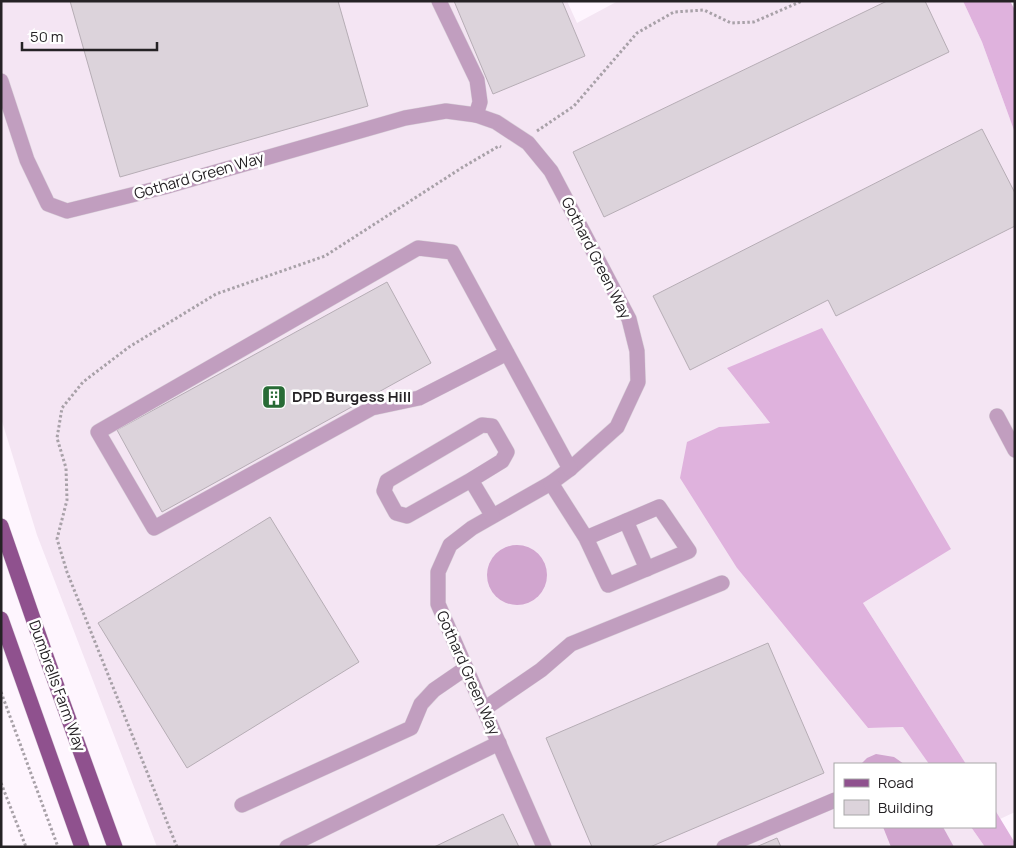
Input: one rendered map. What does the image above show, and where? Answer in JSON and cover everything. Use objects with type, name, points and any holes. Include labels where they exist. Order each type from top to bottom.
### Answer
[{"type":"main road","name":"Dumbrells Farm Way","points":[[1,526],[115,847]]},
{"type":"main road","name":"Dumbrells Farm Way","points":[[1,619],[82,847]]},
{"type":"street","points":[[439,1],[476,80],[480,102],[476,115]]},
{"type":"street","name":"Gothard Green Way","points":[[1,81],[27,160],[48,204],[67,212],[164,187],[405,118],[446,111],[476,115],[496,122],[528,143],[551,171],[629,319],[637,351],[638,382],[617,427],[570,469],[551,483],[472,528],[450,545],[438,572],[438,604],[544,847]]},
{"type":"street","points":[[507,353],[419,398],[372,408],[154,528],[98,432],[418,248],[452,252],[507,353],[570,469]]},
{"type":"street","points":[[997,416],[1015,450]]},
{"type":"street","points":[[482,425],[492,426],[507,452],[502,461],[471,480],[407,516],[396,513],[384,491],[387,481],[482,425]]},
{"type":"street","points":[[471,480],[492,516]]},
{"type":"street","points":[[551,483],[586,538],[608,585],[689,551],[659,507],[586,538]]},
{"type":"street","points":[[626,521],[647,568]]},
{"type":"street","points":[[484,710],[542,670],[572,644],[722,583]]},
{"type":"street","points":[[242,805],[411,728],[421,704],[434,690],[466,668]]},
{"type":"street","points":[[287,847],[499,743]]},
{"type":"street","points":[[724,847],[834,800]]},
{"type":"path","points":[[528,143],[538,129],[574,106],[637,34],[674,12],[704,10],[732,23],[754,22],[802,1]]},
{"type":"path","points":[[177,847],[66,572],[57,539],[67,500],[66,468],[56,438],[62,408],[83,382],[121,353],[216,294],[325,256],[499,146],[508,151]]},
{"type":"path","points":[[1,692],[58,847]]},
{"type":"path","points":[[1,783],[26,847]]},
{"type":"shaded area","points":[[1,1],[567,1],[577,23],[618,1],[963,1],[982,42],[1015,133],[1015,812],[1000,819],[996,812],[996,763],[965,763],[863,603],[950,549],[727,368],[770,423],[719,427],[737,568],[868,728],[904,727],[928,763],[834,763],[834,828],[972,828],[985,847],[157,847],[37,535],[1,418]]},
{"type":"shaded area","points":[[963,1],[1010,1],[1015,10],[1015,133],[982,42]]},
{"type":"shaded area","points":[[822,328],[951,549],[863,603],[965,763],[928,763],[903,727],[868,728],[737,568],[680,478],[687,442],[719,427],[770,423],[727,368]]},
{"type":"shaded area","points":[[511,545],[523,545],[534,550],[542,558],[547,569],[545,587],[534,600],[523,605],[511,605],[500,600],[492,592],[487,581],[487,569],[492,558],[500,550]]},
{"type":"shaded area","points":[[876,754],[894,757],[903,763],[862,763],[867,758]]},
{"type":"shaded area","points":[[996,812],[1015,843],[1015,847],[985,847],[972,828],[996,828]]},
{"type":"shaded area","points":[[883,828],[944,828],[954,847],[891,847]]},
{"type":"building","points":[[70,1],[338,1],[368,106],[120,177]]},
{"type":"building","points":[[454,1],[562,1],[585,56],[493,94]]},
{"type":"building","points":[[887,1],[925,1],[949,52],[604,217],[573,152]]},
{"type":"building","points":[[982,129],[1015,193],[1015,226],[836,316],[828,300],[690,370],[653,296]]},
{"type":"building","name":"DPD Burgess Hill","points":[[387,282],[431,363],[162,512],[117,430]]},
{"type":"building","points":[[270,517],[359,662],[187,768],[98,623]]},
{"type":"building","points":[[768,643],[824,773],[650,847],[592,847],[546,738]]},
{"type":"building","points":[[503,814],[519,847],[434,847]]},
{"type":"building","points":[[777,838],[781,847],[756,847]]},
{"type":"place","name":"DPD Burgess Hill","points":[[274,397]]}]
